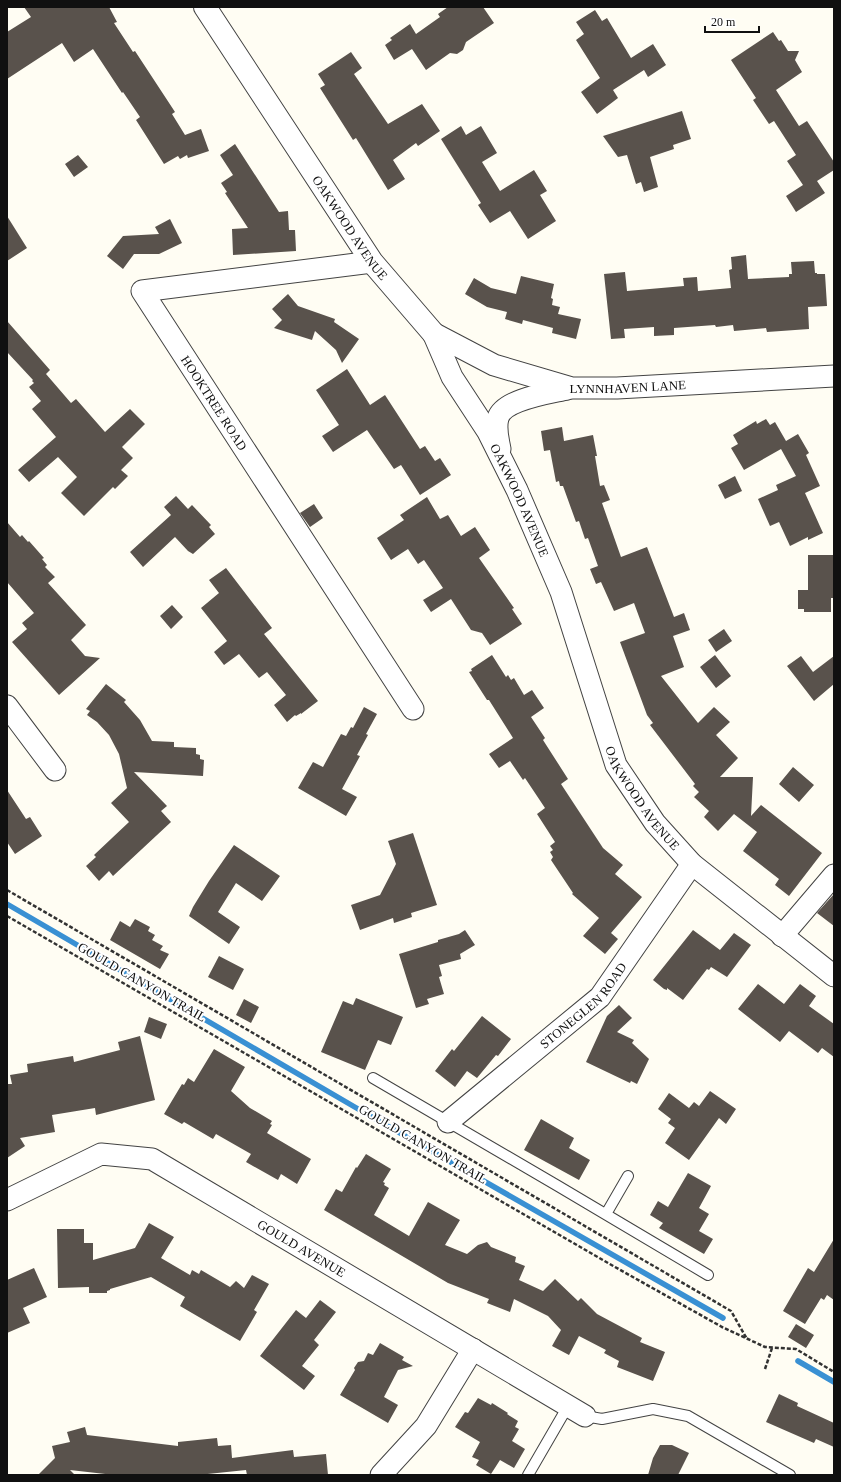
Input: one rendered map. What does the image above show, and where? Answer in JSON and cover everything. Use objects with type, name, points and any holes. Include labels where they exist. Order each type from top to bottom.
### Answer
[{"type":"street","name":"OAKWOOD AVENUE","points":[[205,7],[372,262],[433,333],[452,377],[488,432],[518,490],[561,592],[616,765],[655,823],[692,864],[834,976]]},
{"type":"street","name":"HOOKTREE ROAD","points":[[372,262],[142,291],[413,709]]},
{"type":"street","name":"LYNNHAVEN LANE","points":[[433,333],[494,364],[572,388],[617,388],[834,376]]},
{"type":"street","points":[[502,459],[496,432],[499,416],[506,408],[536,396],[572,388]]},
{"type":"street","points":[[7,706],[55,770]]},
{"type":"street","name":"STONEGLEN ROAD","points":[[448,1122],[600,997],[692,864]]},
{"type":"street","points":[[782,936],[834,875]]},
{"type":"street","name":"GOULD AVENUE","points":[[7,1200],[100,1154],[152,1160],[576,1411]]},
{"type":"street","points":[[381,1475],[426,1426],[473,1349]]},
{"type":"lane","points":[[373,1078],[708,1275]]},
{"type":"lane","points":[[606,1214],[628,1176]]},
{"type":"lane","points":[[528,1475],[576,1411],[602,1420],[653,1409],[688,1416],[790,1475]]},
{"type":"path","points":[[7,890],[731,1310],[747,1339]]},
{"type":"path","name":"GOULD CANYON TRAIL","points":[[7,916],[615,1267],[722,1327],[747,1339],[772,1348],[786,1347],[796,1349],[834,1372]]},
{"type":"path","points":[[765,1369],[772,1348]]},
{"type":"building","points":[[24,7],[109,7],[117,22],[114,23],[133,52],[135,51],[175,112],[172,114],[185,135],[201,129],[209,151],[188,158],[187,155],[180,159],[178,156],[164,164],[136,120],[140,117],[93,49],[74,62],[62,43],[7,79],[7,32],[31,17]]},
{"type":"building","points":[[448,7],[483,7],[494,23],[466,42],[463,50],[457,54],[450,53],[426,70],[412,49],[394,60],[385,45],[392,40],[390,38],[410,24],[416,34],[440,17],[438,14]]},
{"type":"building","points":[[595,10],[602,21],[607,18],[631,58],[653,44],[666,65],[648,77],[644,70],[613,90],[618,98],[597,114],[581,92],[600,78],[576,40],[584,34],[576,22]]},
{"type":"building","points":[[773,32],[779,41],[781,40],[788,51],[799,51],[795,60],[802,72],[776,90],[799,126],[807,121],[834,162],[834,170],[817,181],[825,193],[796,212],[786,196],[803,185],[787,161],[796,155],[774,121],[769,124],[753,100],[756,98],[731,60]]},
{"type":"building","points":[[351,52],[362,68],[354,74],[388,124],[422,104],[440,131],[418,146],[416,143],[393,160],[405,179],[388,190],[356,138],[353,140],[320,88],[325,85],[318,74]]},
{"type":"building","points":[[682,111],[691,139],[673,145],[674,149],[650,157],[658,187],[644,192],[641,182],[636,184],[627,155],[618,157],[603,136]]},
{"type":"building","points":[[461,126],[466,135],[481,126],[497,153],[482,162],[500,191],[534,170],[547,191],[540,195],[556,221],[528,239],[510,211],[490,223],[478,205],[481,203],[441,139]]},
{"type":"building","points":[[235,144],[279,212],[288,211],[289,230],[295,230],[296,251],[233,255],[232,229],[248,228],[225,193],[227,192],[221,183],[233,175],[220,155]]},
{"type":"building","points":[[78,155],[88,167],[74,177],[65,164]]},
{"type":"building","points":[[7,216],[27,248],[7,261]]},
{"type":"building","points":[[170,219],[182,243],[159,254],[134,254],[123,269],[107,256],[123,236],[159,234],[155,227]]},
{"type":"building","points":[[746,255],[748,279],[789,277],[789,274],[792,274],[791,262],[814,261],[815,273],[825,274],[827,306],[808,307],[809,329],[767,332],[766,328],[734,331],[733,325],[716,327],[715,325],[674,328],[674,335],[654,336],[654,327],[624,329],[625,338],[611,339],[604,274],[625,272],[627,291],[684,286],[683,278],[697,277],[698,291],[731,288],[729,270],[732,269],[731,257]]},
{"type":"building","points":[[521,276],[554,284],[551,298],[553,299],[552,305],[560,307],[558,314],[581,319],[576,339],[552,333],[553,328],[523,320],[522,324],[505,319],[507,312],[487,307],[465,294],[474,278],[491,288],[516,294]]},
{"type":"building","points":[[288,294],[298,306],[335,319],[334,322],[359,339],[342,363],[336,350],[315,331],[312,340],[274,328],[282,320],[272,309]]},
{"type":"building","points":[[7,321],[50,370],[46,374],[71,403],[76,399],[105,432],[130,409],[145,424],[122,447],[133,458],[121,470],[128,476],[115,489],[113,487],[84,516],[61,493],[77,477],[58,457],[29,482],[18,470],[56,437],[32,409],[41,401],[29,387],[34,383],[32,381],[33,380],[7,352]]},
{"type":"building","points":[[347,369],[370,405],[385,395],[420,449],[425,446],[435,461],[440,458],[451,475],[420,495],[401,465],[394,469],[367,430],[333,452],[322,436],[339,425],[316,390]]},
{"type":"building","points":[[766,419],[770,425],[775,422],[786,441],[798,434],[809,453],[806,455],[820,486],[805,493],[823,533],[808,540],[808,537],[790,546],[779,522],[770,526],[758,499],[778,490],[776,485],[796,476],[781,449],[744,470],[731,448],[738,444],[733,435],[756,421],[757,424]]},
{"type":"building","points":[[562,427],[564,441],[593,435],[600,486],[604,485],[610,500],[602,503],[621,557],[647,547],[674,617],[684,613],[690,630],[673,636],[684,667],[661,676],[698,723],[714,707],[730,722],[716,735],[738,758],[720,777],[753,777],[751,816],[761,805],[822,853],[789,896],[775,885],[779,879],[743,851],[757,832],[734,814],[718,831],[704,817],[709,811],[694,797],[699,792],[693,786],[695,784],[650,725],[653,723],[647,715],[620,642],[645,633],[634,603],[614,611],[601,582],[596,584],[590,569],[598,566],[588,538],[585,539],[579,521],[576,522],[563,486],[560,486],[559,481],[556,482],[550,450],[544,451],[541,431]]},
{"type":"building","points":[[735,476],[742,491],[725,499],[718,485]]},
{"type":"building","points":[[176,496],[188,509],[192,505],[211,525],[209,527],[215,534],[193,554],[188,551],[175,537],[143,567],[130,552],[171,515],[164,507]]},
{"type":"building","points":[[427,497],[440,519],[448,515],[461,536],[475,527],[490,550],[479,558],[514,608],[512,609],[522,624],[490,645],[482,633],[471,630],[451,599],[431,612],[423,600],[443,588],[424,560],[418,564],[408,549],[391,560],[377,538],[404,520],[400,515]]},
{"type":"building","points":[[314,504],[323,518],[310,527],[300,513]]},
{"type":"building","points":[[7,522],[20,537],[22,535],[28,542],[29,541],[44,558],[42,559],[47,565],[45,567],[55,577],[48,583],[86,625],[71,640],[85,656],[100,658],[59,695],[12,642],[27,629],[22,623],[34,613],[7,582]]},
{"type":"building","points":[[808,555],[834,555],[834,598],[831,598],[831,612],[804,612],[804,609],[798,609],[798,590],[808,590]]},
{"type":"building","points":[[226,568],[272,628],[264,634],[318,701],[301,714],[295,715],[287,722],[274,705],[286,695],[267,672],[259,678],[239,654],[224,665],[214,652],[227,641],[201,608],[219,593],[209,580]]},
{"type":"building","points":[[172,605],[183,617],[171,629],[160,616]]},
{"type":"building","points":[[724,629],[732,641],[716,652],[708,640]]},
{"type":"building","points":[[492,655],[506,677],[508,675],[511,680],[514,678],[524,695],[532,690],[544,708],[531,717],[545,738],[543,740],[568,779],[561,784],[603,848],[623,865],[615,874],[642,897],[611,933],[618,939],[605,954],[583,936],[599,918],[572,894],[573,893],[551,860],[553,857],[550,852],[553,850],[550,846],[555,842],[537,814],[545,808],[525,778],[523,780],[510,761],[499,768],[489,754],[513,738],[469,672],[472,671],[471,669]]},
{"type":"building","points":[[715,655],[731,676],[716,688],[700,667]]},
{"type":"building","points":[[801,656],[813,672],[834,656],[834,684],[814,701],[787,666]]},
{"type":"building","points":[[106,684],[126,700],[124,702],[140,720],[152,741],[174,742],[174,747],[196,748],[196,754],[200,755],[200,759],[204,760],[203,776],[134,772],[167,806],[161,811],[171,822],[113,876],[109,871],[99,881],[86,866],[96,857],[94,855],[129,822],[111,803],[127,788],[119,754],[109,735],[97,722],[87,715],[90,711],[86,709]]},
{"type":"building","points":[[364,707],[377,714],[357,755],[360,756],[342,789],[357,797],[346,816],[298,788],[313,762],[323,767],[341,734],[346,736],[351,727],[353,728]]},
{"type":"building","points":[[793,767],[814,785],[799,802],[779,784]]},
{"type":"building","points":[[7,790],[26,819],[30,817],[42,836],[15,854],[7,842]]},
{"type":"building","points":[[413,833],[437,905],[411,913],[412,917],[394,923],[393,918],[360,930],[351,905],[380,895],[396,864],[388,841]]},
{"type":"building","points":[[234,845],[280,876],[262,901],[236,883],[218,912],[240,927],[229,944],[189,916],[209,881]]},
{"type":"building","points":[[834,894],[834,926],[817,913]]},
{"type":"building","points":[[135,919],[150,927],[148,931],[155,935],[152,940],[163,946],[160,950],[169,954],[160,969],[110,940],[120,921],[130,927]]},
{"type":"building","points":[[465,930],[475,945],[460,954],[461,959],[439,965],[442,976],[439,977],[444,994],[427,999],[429,1004],[416,1008],[399,954],[438,942],[438,940],[459,934]]},
{"type":"building","points":[[693,930],[720,950],[734,933],[751,945],[727,977],[711,967],[709,970],[707,969],[683,1000],[667,988],[667,990],[664,989],[653,980]]},
{"type":"building","points":[[219,956],[244,969],[233,990],[208,977]]},
{"type":"building","points":[[758,984],[784,1004],[800,984],[816,996],[809,1006],[834,1024],[834,1057],[822,1048],[818,1053],[789,1031],[780,1042],[738,1009]]},
{"type":"building","points":[[356,998],[403,1017],[391,1045],[378,1040],[365,1070],[321,1052],[343,1001],[353,1005]]},
{"type":"building","points":[[244,999],[259,1007],[251,1023],[236,1015]]},
{"type":"building","points":[[619,1005],[632,1018],[617,1032],[634,1040],[632,1043],[649,1059],[637,1084],[631,1081],[630,1083],[586,1062],[607,1016]]},
{"type":"building","points":[[482,1016],[511,1039],[498,1056],[496,1055],[477,1078],[467,1071],[455,1087],[435,1071],[452,1049],[454,1051]]},
{"type":"building","points":[[149,1017],[167,1024],[161,1039],[144,1032]]},
{"type":"building","points":[[140,1036],[155,1100],[96,1115],[95,1108],[52,1115],[55,1132],[20,1138],[25,1146],[7,1158],[7,1084],[12,1084],[10,1075],[28,1072],[27,1064],[73,1056],[74,1062],[120,1050],[118,1042]]},
{"type":"building","points":[[214,1049],[245,1067],[231,1091],[250,1108],[272,1121],[270,1124],[272,1125],[267,1133],[311,1159],[297,1184],[281,1174],[278,1180],[246,1162],[251,1154],[216,1134],[213,1139],[184,1122],[182,1124],[164,1114],[182,1084],[184,1085],[188,1078],[194,1082]]},
{"type":"building","points":[[710,1091],[736,1109],[726,1124],[719,1118],[689,1160],[665,1143],[675,1128],[668,1123],[671,1119],[658,1109],[669,1093],[689,1108],[694,1102],[699,1106]]},
{"type":"building","points":[[541,1119],[574,1138],[569,1148],[590,1160],[579,1180],[524,1150]]},
{"type":"building","points":[[366,1154],[391,1169],[383,1182],[385,1183],[384,1185],[389,1188],[374,1215],[409,1236],[428,1202],[460,1220],[445,1245],[467,1254],[478,1245],[487,1242],[491,1247],[516,1257],[515,1262],[525,1266],[519,1280],[543,1291],[555,1279],[578,1301],[581,1298],[597,1314],[642,1338],[640,1342],[665,1352],[653,1381],[617,1367],[619,1361],[604,1353],[606,1350],[579,1336],[569,1355],[552,1346],[561,1330],[548,1316],[514,1299],[510,1312],[487,1303],[489,1299],[448,1283],[324,1210],[336,1189],[342,1192],[356,1167],[357,1168]]},
{"type":"building","points":[[688,1173],[711,1186],[699,1208],[709,1214],[699,1231],[713,1239],[704,1254],[659,1228],[663,1223],[650,1215],[658,1201],[668,1207]]},
{"type":"building","points":[[149,1223],[174,1237],[161,1258],[190,1275],[192,1270],[199,1274],[201,1270],[230,1287],[236,1281],[244,1288],[252,1275],[269,1284],[254,1310],[257,1312],[240,1341],[180,1306],[185,1297],[151,1277],[110,1289],[107,1293],[89,1293],[89,1287],[58,1288],[57,1229],[84,1229],[84,1243],[93,1243],[93,1260],[135,1248]]},
{"type":"building","points":[[834,1239],[834,1300],[827,1295],[824,1300],[821,1298],[805,1324],[783,1311],[808,1268],[814,1272]]},
{"type":"building","points":[[34,1268],[47,1297],[23,1308],[30,1323],[7,1333],[7,1280]]},
{"type":"building","points":[[320,1300],[336,1312],[314,1340],[319,1345],[302,1366],[315,1376],[304,1390],[260,1356],[296,1310],[306,1318]]},
{"type":"building","points":[[796,1324],[814,1335],[806,1348],[788,1337]]},
{"type":"building","points":[[380,1343],[404,1357],[402,1360],[413,1366],[398,1370],[384,1397],[398,1405],[388,1423],[340,1395],[358,1362],[364,1361],[368,1353],[373,1355]]},
{"type":"building","points":[[779,1394],[798,1403],[797,1406],[834,1423],[834,1447],[816,1439],[814,1443],[766,1422]]},
{"type":"building","points":[[478,1398],[491,1405],[492,1403],[518,1421],[515,1427],[519,1429],[512,1441],[525,1449],[514,1468],[500,1460],[491,1474],[476,1465],[479,1460],[472,1457],[480,1442],[455,1427],[465,1412],[468,1413]]},
{"type":"building","points":[[85,1427],[87,1435],[178,1446],[178,1442],[217,1438],[218,1446],[231,1445],[232,1458],[293,1450],[294,1457],[326,1454],[328,1475],[247,1475],[246,1470],[198,1475],[114,1475],[70,1470],[75,1475],[38,1475],[55,1458],[52,1446],[70,1442],[67,1432]]},
{"type":"building","points":[[660,1445],[672,1445],[689,1453],[678,1475],[648,1475],[653,1458]]},
{"type":"waterway","points":[[7,904],[365,1113],[723,1318]]},
{"type":"waterway","points":[[798,1361],[834,1382]]}]
